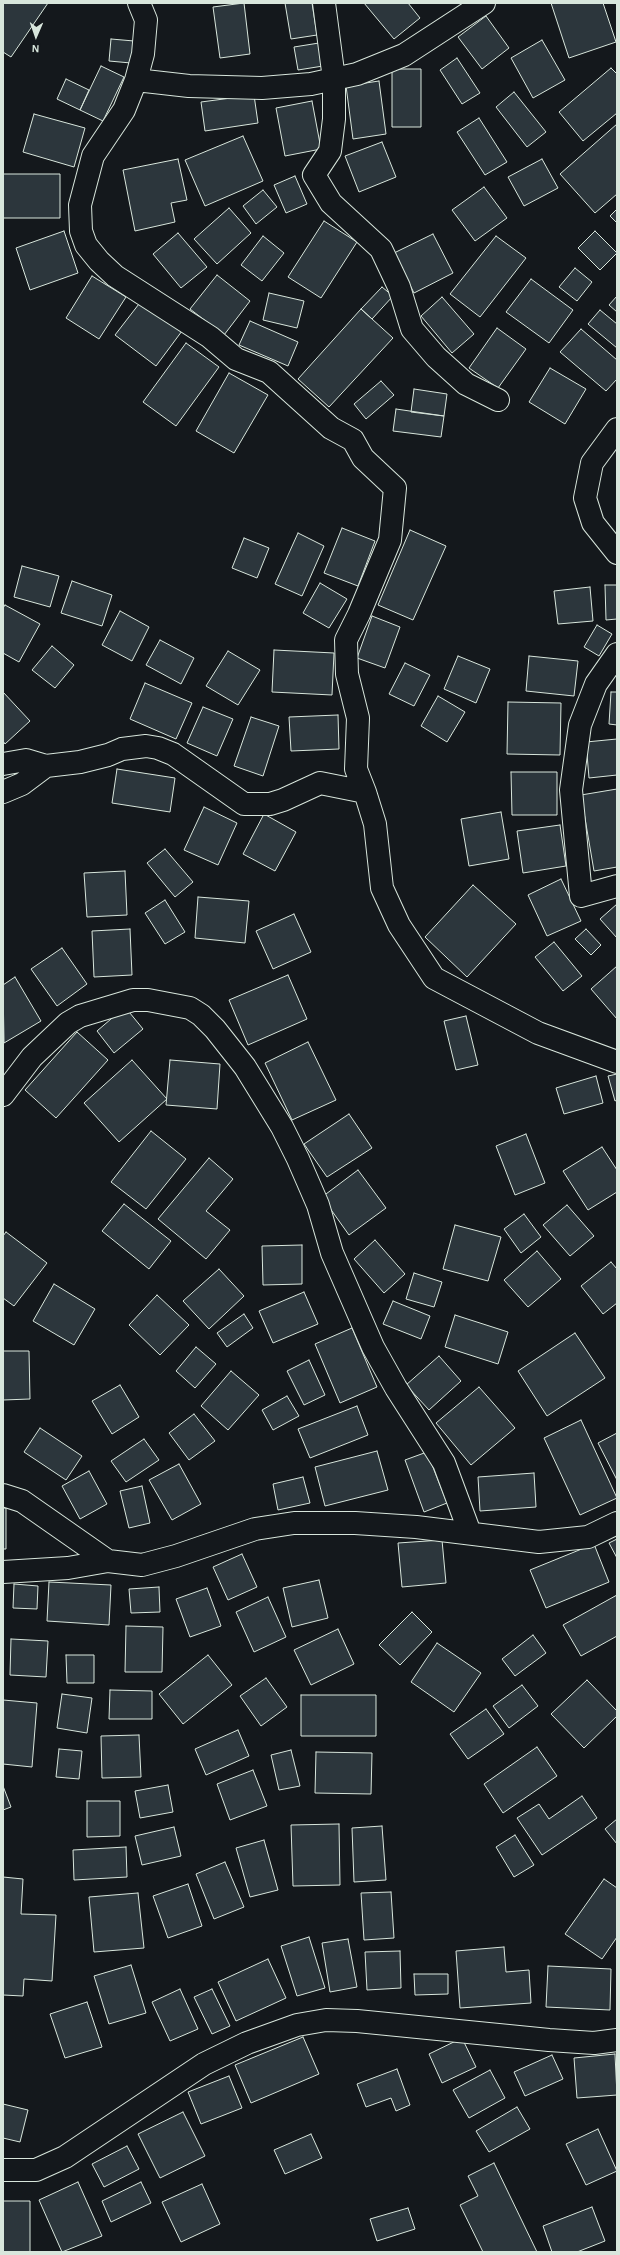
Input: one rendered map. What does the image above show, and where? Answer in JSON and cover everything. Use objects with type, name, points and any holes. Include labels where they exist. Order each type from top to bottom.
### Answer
[{"type":"street","points":[[139,3],[146,20],[143,54],[136,80],[124,110],[93,156],[80,205],[81,231],[86,244],[99,261],[115,276],[210,337],[236,359],[269,372],[310,411],[331,428],[353,440],[363,458],[395,488],[390,540],[359,614],[346,640],[347,674],[358,718],[356,769],[375,824],[382,888],[399,925],[434,978],[538,1033],[617,1062]]},
{"type":"street","points":[[324,3],[334,79],[334,119],[330,151],[314,175],[331,203],[381,249],[399,287],[412,329],[436,357],[466,384],[498,400]]},
{"type":"street","points":[[136,80],[190,86],[262,88],[311,84],[357,74],[404,55],[484,3]]},
{"type":"street","points":[[617,429],[592,463],[585,498],[594,523],[617,553]]},
{"type":"street","points":[[617,654],[596,684],[580,725],[571,790],[581,896],[617,886]]},
{"type":"street","points":[[3,764],[26,760],[46,766],[80,762],[108,755],[122,749],[146,746],[158,748],[173,754],[244,804],[270,804],[283,800],[320,783],[365,792]]},
{"type":"street","points":[[3,792],[22,784],[46,766]]},
{"type":"street","points":[[3,1095],[32,1057],[68,1024],[80,1016],[133,1000],[148,1000],[190,1008],[201,1015],[220,1034],[245,1067],[265,1099],[298,1159],[318,1205],[332,1252],[364,1327],[396,1388],[444,1463],[470,1533]]},
{"type":"street","points":[[3,1495],[22,1501],[108,1561]]},
{"type":"street","points":[[3,1572],[68,1568],[108,1561],[142,1565],[176,1556],[255,1529],[294,1523],[355,1523],[470,1533],[539,1542],[588,1537],[617,1523]]},
{"type":"street","points":[[3,2170],[36,2170],[65,2157],[204,2064],[248,2043],[297,2025],[326,2020],[357,2021],[549,2040],[594,2043],[617,2040]]},
{"type":"building","points":[[3,3],[48,3],[11,57],[3,52]]},
{"type":"building","points":[[244,3],[250,54],[220,58],[213,7]]},
{"type":"building","points":[[285,3],[312,3],[317,35],[291,39]]},
{"type":"building","points":[[364,3],[408,3],[420,18],[394,39]]},
{"type":"building","points":[[551,3],[603,3],[616,42],[569,58]]},
{"type":"building","points":[[486,16],[509,48],[482,69],[458,37]]},
{"type":"building","points":[[111,39],[134,41],[131,63],[109,61]]},
{"type":"building","points":[[542,40],[565,80],[533,98],[511,58]]},
{"type":"building","points":[[319,43],[323,66],[298,70],[294,47]]},
{"type":"building","points":[[457,58],[480,93],[462,104],[440,70]]},
{"type":"building","points":[[101,66],[124,77],[103,121],[80,110]]},
{"type":"building","points":[[611,68],[617,74],[617,113],[583,141],[559,112]]},
{"type":"building","points":[[392,69],[421,69],[421,127],[392,127]]},
{"type":"building","points":[[66,79],[89,90],[80,110],[57,99]]},
{"type":"building","points":[[379,81],[386,134],[353,139],[346,86]]},
{"type":"building","points":[[514,92],[546,132],[527,147],[496,107]]},
{"type":"building","points":[[254,95],[258,123],[205,131],[201,102]]},
{"type":"building","points":[[312,101],[321,149],[285,156],[276,108]]},
{"type":"building","points":[[34,114],[85,128],[74,167],[23,152]]},
{"type":"building","points":[[479,118],[507,162],[485,175],[457,132]]},
{"type":"building","points":[[617,124],[617,194],[595,213],[560,174]]},
{"type":"building","points":[[243,136],[263,181],[205,206],[185,160]]},
{"type":"building","points":[[382,142],[396,177],[359,192],[345,156]]},
{"type":"building","points":[[178,159],[187,200],[171,203],[175,222],[135,231],[123,170]]},
{"type":"building","points":[[542,159],[558,188],[524,206],[508,177]]},
{"type":"building","points":[[3,174],[60,174],[60,218],[3,218]]},
{"type":"building","points":[[295,176],[307,204],[286,213],[274,185]]},
{"type":"building","points":[[484,187],[507,218],[475,241],[452,210]]},
{"type":"building","points":[[263,190],[277,207],[256,224],[243,206]]},
{"type":"building","points":[[229,208],[251,233],[217,264],[194,239]]},
{"type":"building","points":[[617,209],[617,223],[610,216]]},
{"type":"building","points":[[324,221],[357,242],[321,298],[288,277]]},
{"type":"building","points":[[64,231],[78,273],[30,290],[16,248]]},
{"type":"building","points":[[595,231],[617,253],[600,270],[578,248]]},
{"type":"building","points":[[178,233],[207,267],[181,288],[153,254]]},
{"type":"building","points":[[433,234],[453,273],[414,293],[394,253]]},
{"type":"building","points":[[263,236],[284,253],[262,281],[241,265]]},
{"type":"building","points":[[496,236],[526,258],[480,317],[450,294]]},
{"type":"building","points":[[575,268],[592,282],[577,301],[559,287]]},
{"type":"building","points":[[217,275],[250,301],[224,335],[190,309]]},
{"type":"building","points":[[92,276],[126,297],[99,339],[66,318]]},
{"type":"building","points":[[531,279],[573,310],[549,343],[506,312]]},
{"type":"building","points":[[382,287],[393,296],[372,319],[361,309]]},
{"type":"building","points":[[269,293],[304,301],[297,328],[263,320]]},
{"type":"building","points":[[617,296],[617,312],[609,305]]},
{"type":"building","points":[[442,297],[474,334],[452,353],[421,316]]},
{"type":"building","points":[[142,300],[182,331],[156,366],[115,335]]},
{"type":"building","points":[[361,309],[393,338],[329,407],[298,379]]},
{"type":"building","points":[[600,310],[617,324],[617,348],[588,324]]},
{"type":"building","points":[[250,321],[298,342],[288,366],[239,345]]},
{"type":"building","points":[[497,328],[526,349],[498,388],[469,368]]},
{"type":"building","points":[[581,329],[617,360],[617,379],[606,391],[560,352]]},
{"type":"building","points":[[186,343],[219,367],[176,426],[143,402]]},
{"type":"building","points":[[550,368],[586,389],[565,424],[529,402]]},
{"type":"building","points":[[229,373],[268,395],[234,453],[196,431]]},
{"type":"building","points":[[381,381],[394,395],[366,419],[354,404]]},
{"type":"building","points":[[414,389],[447,394],[444,416],[411,412]]},
{"type":"building","points":[[396,409],[444,416],[441,437],[393,431]]},
{"type":"building","points":[[342,528],[375,541],[358,586],[324,573]]},
{"type":"building","points":[[410,530],[446,546],[413,620],[378,605]]},
{"type":"building","points":[[298,533],[324,546],[302,596],[275,584]]},
{"type":"building","points":[[244,538],[269,548],[257,578],[232,568]]},
{"type":"building","points":[[22,566],[59,576],[50,607],[14,597]]},
{"type":"building","points":[[72,581],[112,595],[102,626],[61,613]]},
{"type":"building","points":[[320,583],[347,599],[329,628],[303,613]]},
{"type":"building","points":[[605,585],[617,585],[617,619],[606,620]]},
{"type":"building","points":[[590,587],[593,621],[558,624],[554,591]]},
{"type":"building","points":[[5,605],[40,624],[19,662],[3,653],[3,608]]},
{"type":"building","points":[[120,611],[149,627],[132,661],[102,645]]},
{"type":"building","points":[[372,616],[400,627],[385,668],[357,658]]},
{"type":"building","points":[[597,625],[612,634],[599,656],[584,647]]},
{"type":"building","points":[[160,640],[194,658],[181,684],[146,665]]},
{"type":"building","points":[[52,646],[74,665],[55,688],[32,670]]},
{"type":"building","points":[[274,650],[334,653],[332,695],[272,692]]},
{"type":"building","points":[[228,651],[260,670],[238,705],[206,686]]},
{"type":"building","points":[[458,656],[490,669],[476,703],[444,689]]},
{"type":"building","points":[[529,656],[578,661],[574,696],[526,691]]},
{"type":"building","points":[[405,663],[430,675],[414,706],[389,694]]},
{"type":"building","points":[[145,683],[192,703],[176,739],[130,719]]},
{"type":"building","points":[[3,692],[30,721],[5,744],[3,741]]},
{"type":"building","points":[[611,692],[617,692],[617,725],[609,724]]},
{"type":"building","points":[[438,696],[465,712],[447,742],[421,726]]},
{"type":"building","points":[[508,702],[561,703],[560,755],[507,754]]},
{"type":"building","points":[[203,707],[233,719],[217,756],[187,743]]},
{"type":"building","points":[[338,715],[339,749],[291,751],[289,717]]},
{"type":"building","points":[[251,717],[279,726],[263,776],[234,766]]},
{"type":"building","points":[[617,739],[617,775],[589,778],[586,742]]},
{"type":"building","points":[[117,769],[175,778],[170,812],[112,803]]},
{"type":"building","points":[[511,772],[557,772],[557,815],[512,815]]},
{"type":"building","points":[[617,789],[617,867],[594,871],[581,795]]},
{"type":"building","points":[[204,807],[237,823],[218,865],[184,850]]},
{"type":"building","points":[[501,812],[509,859],[469,866],[461,819]]},
{"type":"building","points":[[264,814],[296,832],[275,871],[243,854]]},
{"type":"building","points":[[560,825],[566,866],[523,873],[517,831]]},
{"type":"building","points":[[165,849],[193,882],[175,897],[147,863]]},
{"type":"building","points":[[125,871],[127,915],[87,917],[84,873]]},
{"type":"building","points":[[561,879],[581,921],[547,936],[528,895]]},
{"type":"building","points":[[473,885],[516,924],[467,977],[425,937]]},
{"type":"building","points":[[198,897],[249,901],[245,943],[195,938]]},
{"type":"building","points":[[165,900],[185,932],[165,944],[145,913]]},
{"type":"building","points":[[617,904],[617,938],[600,919]]},
{"type":"building","points":[[294,914],[311,952],[273,969],[256,931]]},
{"type":"building","points":[[130,929],[132,975],[94,977],[92,931]]},
{"type":"building","points":[[586,929],[601,945],[591,955],[575,939]]},
{"type":"building","points":[[554,942],[582,976],[563,991],[535,957]]},
{"type":"building","points":[[62,948],[87,984],[57,1006],[31,969]]},
{"type":"building","points":[[617,966],[617,1019],[591,989]]},
{"type":"building","points":[[288,975],[307,1019],[248,1045],[229,1000]]},
{"type":"building","points":[[15,977],[41,1021],[4,1043],[3,985]]},
{"type":"building","points":[[125,1007],[143,1029],[114,1053],[97,1031]]},
{"type":"building","points":[[466,1016],[478,1065],[456,1070],[444,1021]]},
{"type":"building","points":[[77,1032],[108,1060],[56,1118],[25,1090]]},
{"type":"building","points":[[308,1042],[336,1100],[292,1120],[265,1063]]},
{"type":"building","points":[[132,1060],[167,1099],[119,1142],[84,1103]]},
{"type":"building","points":[[170,1060],[220,1064],[217,1109],[166,1105]]},
{"type":"building","points":[[617,1074],[617,1100],[615,1101],[608,1076]]},
{"type":"building","points":[[596,1076],[603,1103],[564,1114],[556,1088]]},
{"type":"building","points":[[349,1114],[372,1148],[327,1177],[304,1144]]},
{"type":"building","points":[[151,1131],[186,1159],[146,1209],[111,1182]]},
{"type":"building","points":[[526,1134],[545,1183],[515,1195],[496,1146]]},
{"type":"building","points":[[602,1147],[617,1170],[617,1192],[588,1210],[563,1171]]},
{"type":"building","points":[[209,1158],[233,1179],[206,1211],[230,1230],[206,1259],[158,1219]]},
{"type":"building","points":[[358,1170],[386,1208],[349,1235],[322,1197]]},
{"type":"building","points":[[124,1204],[171,1241],[149,1269],[102,1231]]},
{"type":"building","points":[[567,1205],[594,1236],[570,1256],[543,1225]]},
{"type":"building","points":[[524,1214],[541,1237],[521,1253],[504,1229]]},
{"type":"building","points":[[455,1225],[501,1237],[488,1281],[443,1269]]},
{"type":"building","points":[[6,1232],[47,1263],[14,1306],[3,1298],[3,1236]]},
{"type":"building","points":[[375,1240],[405,1274],[384,1293],[354,1259]]},
{"type":"building","points":[[302,1245],[302,1284],[263,1285],[262,1246]]},
{"type":"building","points":[[537,1251],[561,1279],[528,1307],[504,1280]]},
{"type":"building","points":[[611,1262],[617,1269],[617,1303],[603,1314],[581,1286]]},
{"type":"building","points":[[219,1269],[244,1296],[209,1329],[183,1301]]},
{"type":"building","points":[[414,1273],[442,1282],[434,1307],[406,1299]]},
{"type":"building","points":[[54,1284],[95,1309],[74,1345],[33,1321]]},
{"type":"building","points":[[304,1292],[318,1324],[273,1343],[259,1311]]},
{"type":"building","points":[[157,1295],[189,1325],[160,1355],[129,1325]]},
{"type":"building","points":[[393,1301],[430,1316],[421,1339],[383,1324]]},
{"type":"building","points":[[244,1314],[253,1328],[227,1347],[217,1333]]},
{"type":"building","points":[[455,1315],[508,1332],[498,1364],[445,1347]]},
{"type":"building","points":[[352,1328],[377,1387],[340,1403],[315,1344]]},
{"type":"building","points":[[575,1333],[605,1378],[547,1416],[518,1371]]},
{"type":"building","points":[[196,1347],[216,1364],[195,1388],[176,1371]]},
{"type":"building","points":[[3,1351],[29,1351],[30,1399],[3,1400]]},
{"type":"building","points":[[439,1356],[461,1381],[429,1410],[406,1385]]},
{"type":"building","points":[[309,1360],[325,1395],[304,1405],[287,1371]]},
{"type":"building","points":[[231,1371],[259,1395],[228,1430],[201,1406]]},
{"type":"building","points":[[120,1385],[139,1417],[112,1434],[92,1401]]},
{"type":"building","points":[[479,1387],[515,1428],[471,1465],[436,1423]]},
{"type":"building","points":[[287,1396],[299,1416],[273,1430],[262,1410]]},
{"type":"building","points":[[357,1406],[368,1435],[310,1458],[298,1429]]},
{"type":"building","points":[[194,1414],[215,1441],[189,1460],[169,1433]]},
{"type":"building","points":[[581,1420],[617,1498],[580,1515],[544,1438]]},
{"type":"building","points":[[40,1428],[82,1456],[66,1480],[24,1452]]},
{"type":"building","points":[[617,1433],[617,1480],[598,1443]]},
{"type":"building","points":[[144,1439],[159,1460],[126,1482],[111,1461]]},
{"type":"building","points":[[377,1451],[388,1490],[325,1506],[315,1467]]},
{"type":"building","points":[[427,1452],[447,1503],[424,1512],[405,1460]]},
{"type":"building","points":[[179,1464],[201,1504],[172,1520],[149,1480]]},
{"type":"building","points":[[89,1471],[107,1504],[80,1519],[62,1486]]},
{"type":"building","points":[[534,1473],[536,1507],[480,1511],[478,1477]]},
{"type":"building","points":[[303,1477],[310,1503],[278,1510],[273,1484]]},
{"type":"building","points":[[142,1486],[150,1523],[129,1528],[120,1491]]},
{"type":"building","points":[[3,1508],[6,1508],[6,1549],[3,1549]]},
{"type":"building","points":[[617,1539],[617,1558],[609,1543]]},
{"type":"building","points":[[442,1540],[446,1583],[402,1587],[398,1543]]},
{"type":"building","points":[[594,1544],[609,1582],[546,1608],[530,1570]]},
{"type":"building","points":[[242,1554],[257,1587],[228,1600],[213,1567]]},
{"type":"building","points":[[319,1580],[328,1618],[292,1627],[283,1588]]},
{"type":"building","points":[[49,1582],[111,1585],[109,1625],[47,1621]]},
{"type":"building","points":[[14,1584],[38,1586],[37,1609],[13,1608]]},
{"type":"building","points":[[159,1587],[160,1612],[131,1613],[129,1589]]},
{"type":"building","points":[[207,1588],[221,1626],[190,1637],[176,1599]]},
{"type":"building","points":[[617,1595],[617,1636],[581,1656],[563,1625]]},
{"type":"building","points":[[268,1597],[286,1637],[254,1652],[236,1612]]},
{"type":"building","points":[[412,1612],[432,1632],[400,1665],[379,1645]]},
{"type":"building","points":[[126,1626],[163,1627],[162,1672],[125,1672]]},
{"type":"building","points":[[338,1629],[354,1664],[311,1685],[294,1650]]},
{"type":"building","points":[[533,1635],[546,1653],[515,1676],[502,1659]]},
{"type":"building","points":[[11,1639],[48,1641],[46,1677],[10,1675]]},
{"type":"building","points":[[437,1643],[481,1673],[454,1712],[411,1682]]},
{"type":"building","points":[[66,1655],[94,1655],[94,1683],[67,1683]]},
{"type":"building","points":[[208,1655],[232,1685],[183,1724],[159,1694]]},
{"type":"building","points":[[266,1678],[287,1707],[261,1726],[240,1696]]},
{"type":"building","points":[[587,1680],[617,1711],[617,1716],[584,1748],[551,1714]]},
{"type":"building","points":[[522,1685],[538,1706],[509,1728],[493,1706]]},
{"type":"building","points":[[110,1690],[152,1691],[152,1719],[109,1719]]},
{"type":"building","points":[[62,1694],[92,1698],[87,1733],[57,1728]]},
{"type":"building","points":[[301,1695],[376,1695],[376,1736],[301,1736]]},
{"type":"building","points":[[3,1700],[37,1703],[32,1767],[3,1764]]},
{"type":"building","points":[[486,1709],[504,1734],[468,1759],[450,1734]]},
{"type":"building","points":[[238,1730],[249,1756],[206,1775],[195,1749]]},
{"type":"building","points":[[139,1735],[141,1777],[102,1778],[101,1736]]},
{"type":"building","points":[[537,1747],[557,1776],[503,1813],[484,1784]]},
{"type":"building","points":[[59,1749],[82,1751],[79,1779],[56,1777]]},
{"type":"building","points":[[291,1750],[300,1786],[279,1790],[271,1755]]},
{"type":"building","points":[[316,1752],[372,1753],[371,1794],[315,1793]]},
{"type":"building","points":[[253,1770],[267,1806],[230,1820],[217,1784]]},
{"type":"building","points":[[168,1785],[173,1812],[140,1818],[135,1791]]},
{"type":"building","points":[[3,1786],[11,1807],[3,1810]]},
{"type":"building","points":[[582,1796],[597,1818],[542,1855],[517,1818],[539,1804],[549,1819]]},
{"type":"building","points":[[87,1801],[120,1801],[120,1836],[87,1837]]},
{"type":"building","points":[[617,1819],[617,1844],[605,1829]]},
{"type":"building","points":[[339,1824],[340,1885],[293,1886],[291,1825]]},
{"type":"building","points":[[382,1826],[386,1880],[354,1882],[352,1828]]},
{"type":"building","points":[[174,1827],[181,1856],[142,1865],[135,1836]]},
{"type":"building","points":[[515,1835],[534,1865],[514,1877],[496,1847]]},
{"type":"building","points":[[264,1840],[278,1890],[250,1897],[236,1848]]},
{"type":"building","points":[[126,1847],[127,1877],[74,1880],[73,1850]]},
{"type":"building","points":[[225,1862],[244,1907],[214,1919],[196,1874]]},
{"type":"building","points":[[3,1877],[23,1879],[21,1914],[56,1915],[52,1981],[24,1979],[23,1996],[3,1995]]},
{"type":"building","points":[[604,1879],[617,1888],[617,1937],[602,1959],[565,1934]]},
{"type":"building","points":[[188,1884],[202,1926],[168,1938],[153,1896]]},
{"type":"building","points":[[391,1892],[394,1938],[364,1940],[361,1893]]},
{"type":"building","points":[[138,1893],[144,1948],[94,1952],[89,1897]]},
{"type":"building","points":[[309,1937],[325,1988],[297,1996],[281,1946]]},
{"type":"building","points":[[348,1939],[357,1987],[330,1992],[322,1943]]},
{"type":"building","points":[[504,1947],[506,1972],[529,1970],[531,2003],[460,2008],[456,1951]]},
{"type":"building","points":[[400,1951],[401,1988],[367,1990],[365,1952]]},
{"type":"building","points":[[268,1959],[286,1998],[236,2021],[218,1982]]},
{"type":"building","points":[[131,1965],[146,2013],[109,2024],[94,1976]]},
{"type":"building","points":[[548,1966],[611,1969],[610,2010],[546,2007]]},
{"type":"building","points":[[414,1974],[448,1974],[448,1994],[415,1995]]},
{"type":"building","points":[[180,1989],[198,2029],[170,2041],[152,2002]]},
{"type":"building","points":[[212,1989],[230,2026],[212,2034],[194,1997]]},
{"type":"building","points":[[87,2002],[102,2047],[65,2058],[50,2014]]},
{"type":"building","points":[[303,2037],[319,2074],[251,2103],[235,2065]]},
{"type":"building","points":[[462,2038],[476,2067],[442,2083],[429,2054]]},
{"type":"building","points":[[615,2054],[617,2095],[577,2098],[574,2058]]},
{"type":"building","points":[[552,2055],[563,2079],[525,2096],[514,2072]]},
{"type":"building","points":[[397,2069],[410,2105],[396,2111],[391,2098],[366,2107],[357,2084]]},
{"type":"building","points":[[490,2070],[505,2098],[469,2118],[453,2090]]},
{"type":"building","points":[[229,2076],[242,2108],[201,2124],[188,2092]]},
{"type":"building","points":[[3,2104],[28,2110],[20,2142],[3,2138]]},
{"type":"building","points":[[517,2107],[530,2129],[489,2152],[476,2131]]},
{"type":"building","points":[[183,2112],[205,2156],[160,2178],[138,2134]]},
{"type":"building","points":[[598,2129],[617,2171],[586,2185],[566,2144]]},
{"type":"building","points":[[311,2134],[322,2158],[285,2174],[274,2150]]},
{"type":"building","points":[[127,2146],[139,2169],[104,2187],[92,2164]]},
{"type":"building","points":[[494,2163],[537,2252],[483,2252],[460,2205],[478,2196],[468,2176]]},
{"type":"building","points":[[78,2182],[102,2236],[62,2252],[39,2200]]},
{"type":"building","points":[[141,2182],[151,2203],[111,2222],[102,2201]]},
{"type":"building","points":[[202,2184],[220,2224],[181,2242],[162,2202]]},
{"type":"building","points":[[3,2201],[30,2201],[30,2252],[3,2252]]},
{"type":"building","points":[[592,2207],[605,2241],[577,2252],[552,2252],[543,2226]]},
{"type":"building","points":[[408,2208],[415,2229],[377,2241],[370,2219]]}]
